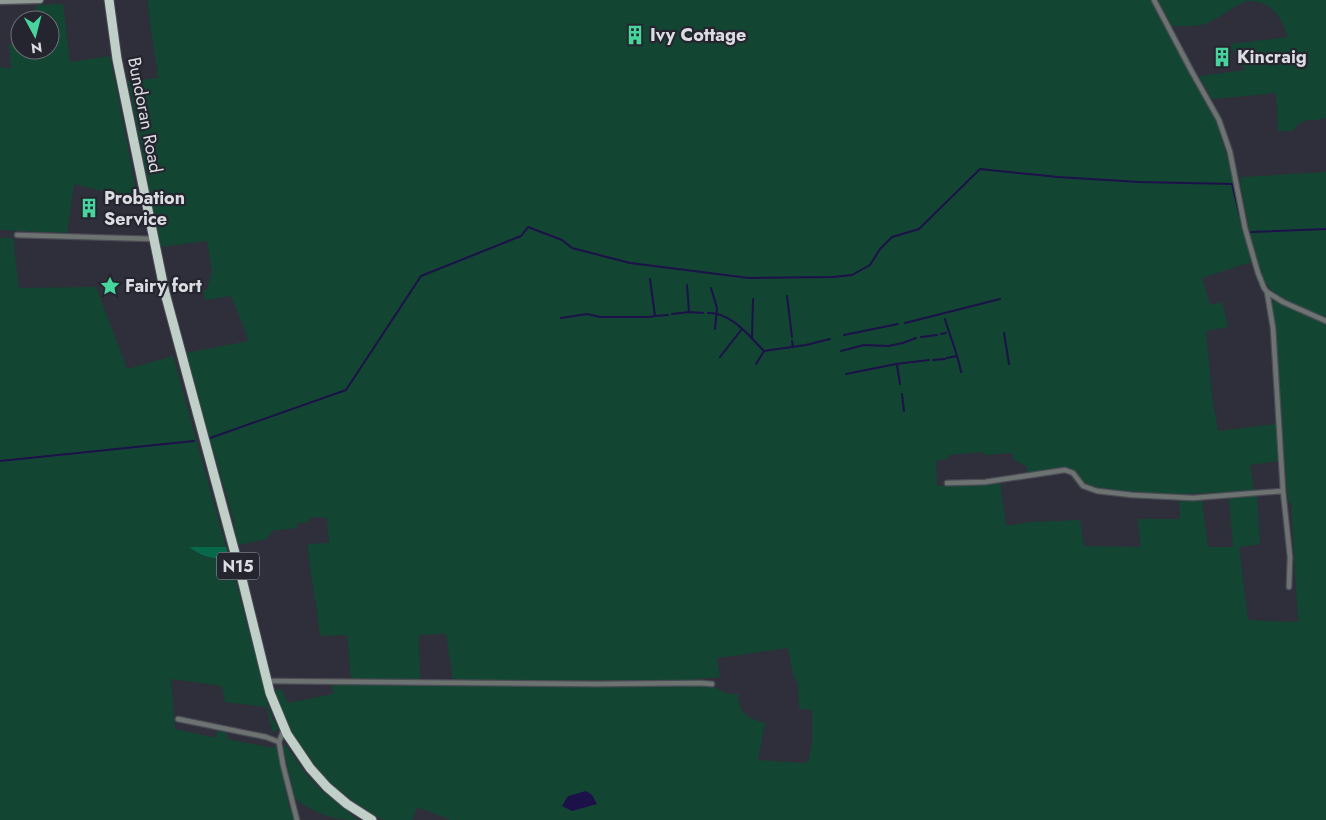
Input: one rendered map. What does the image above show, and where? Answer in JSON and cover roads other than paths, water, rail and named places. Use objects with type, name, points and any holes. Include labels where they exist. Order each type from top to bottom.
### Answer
[{"type":"highway","name":"Bundoran Road","points":[[109,0],[117,58],[175,334],[240,572],[266,681]]},
{"type":"highway","name":"N15","points":[[266,681],[284,728],[310,768],[327,787],[347,804],[372,820]]},
{"type":"street","points":[[0,1],[40,0]]},
{"type":"street","points":[[1154,0],[1219,120],[1230,152],[1246,228],[1264,288],[1283,302],[1326,321]]},
{"type":"street","points":[[17,235],[154,239]]},
{"type":"street","points":[[1267,292],[1273,328],[1283,491],[1290,557],[1289,587]]},
{"type":"street","points":[[947,483],[986,482],[1066,470],[1072,473],[1083,486],[1097,491],[1162,498],[1193,498],[1283,491]]},
{"type":"street","points":[[266,681],[597,684],[701,682],[712,684]]},
{"type":"street","points":[[178,719],[266,737],[279,742]]},
{"type":"street","points":[[284,728],[279,742],[297,820]]},
{"type":"waterway","points":[[210,438],[346,390],[421,276],[521,236],[528,227],[562,240],[572,248],[630,263],[749,278],[852,275],[870,265],[880,249],[892,237],[919,229],[980,169],[1058,177],[1139,182],[1232,184],[1244,233]]},
{"type":"waterway","points":[[1251,232],[1326,229]]},
{"type":"waterway","points":[[650,279],[655,316],[668,315]]},
{"type":"waterway","points":[[687,285],[689,312]]},
{"type":"waterway","points":[[711,288],[717,308],[715,329]]},
{"type":"waterway","points":[[787,296],[792,337]]},
{"type":"waterway","points":[[752,338],[753,299]]},
{"type":"waterway","points":[[905,323],[1000,299]]},
{"type":"waterway","points":[[672,314],[703,313]]},
{"type":"waterway","points":[[708,313],[724,316],[732,321],[746,332],[764,351]]},
{"type":"waterway","points":[[561,318],[587,314],[600,317],[655,316]]},
{"type":"waterway","points":[[945,319],[961,372]]},
{"type":"waterway","points":[[844,335],[898,324]]},
{"type":"waterway","points":[[720,357],[742,329]]},
{"type":"waterway","points":[[941,334],[946,333]]},
{"type":"waterway","points":[[1004,333],[1009,364]]},
{"type":"waterway","points":[[921,337],[937,335]]},
{"type":"waterway","points":[[841,351],[864,345],[888,346],[916,338]]},
{"type":"waterway","points":[[756,364],[764,351],[806,345],[830,339]]},
{"type":"waterway","points":[[792,341],[793,347]]},
{"type":"waterway","points":[[947,358],[957,356]]},
{"type":"waterway","points":[[933,360],[945,359]]},
{"type":"waterway","points":[[846,374],[896,364],[929,360]]},
{"type":"waterway","points":[[897,365],[900,384]]},
{"type":"waterway","points":[[902,394],[904,411]]},
{"type":"waterway","points":[[0,461],[194,441]]},
{"type":"place","name":"Ivy Cottage","points":[[635,35]]},
{"type":"place","name":"Kincraig","points":[[1222,57]]},
{"type":"place","name":"Probation Service","points":[[89,208]]},
{"type":"place","name":"Fairy fort","points":[[110,286]]}]
